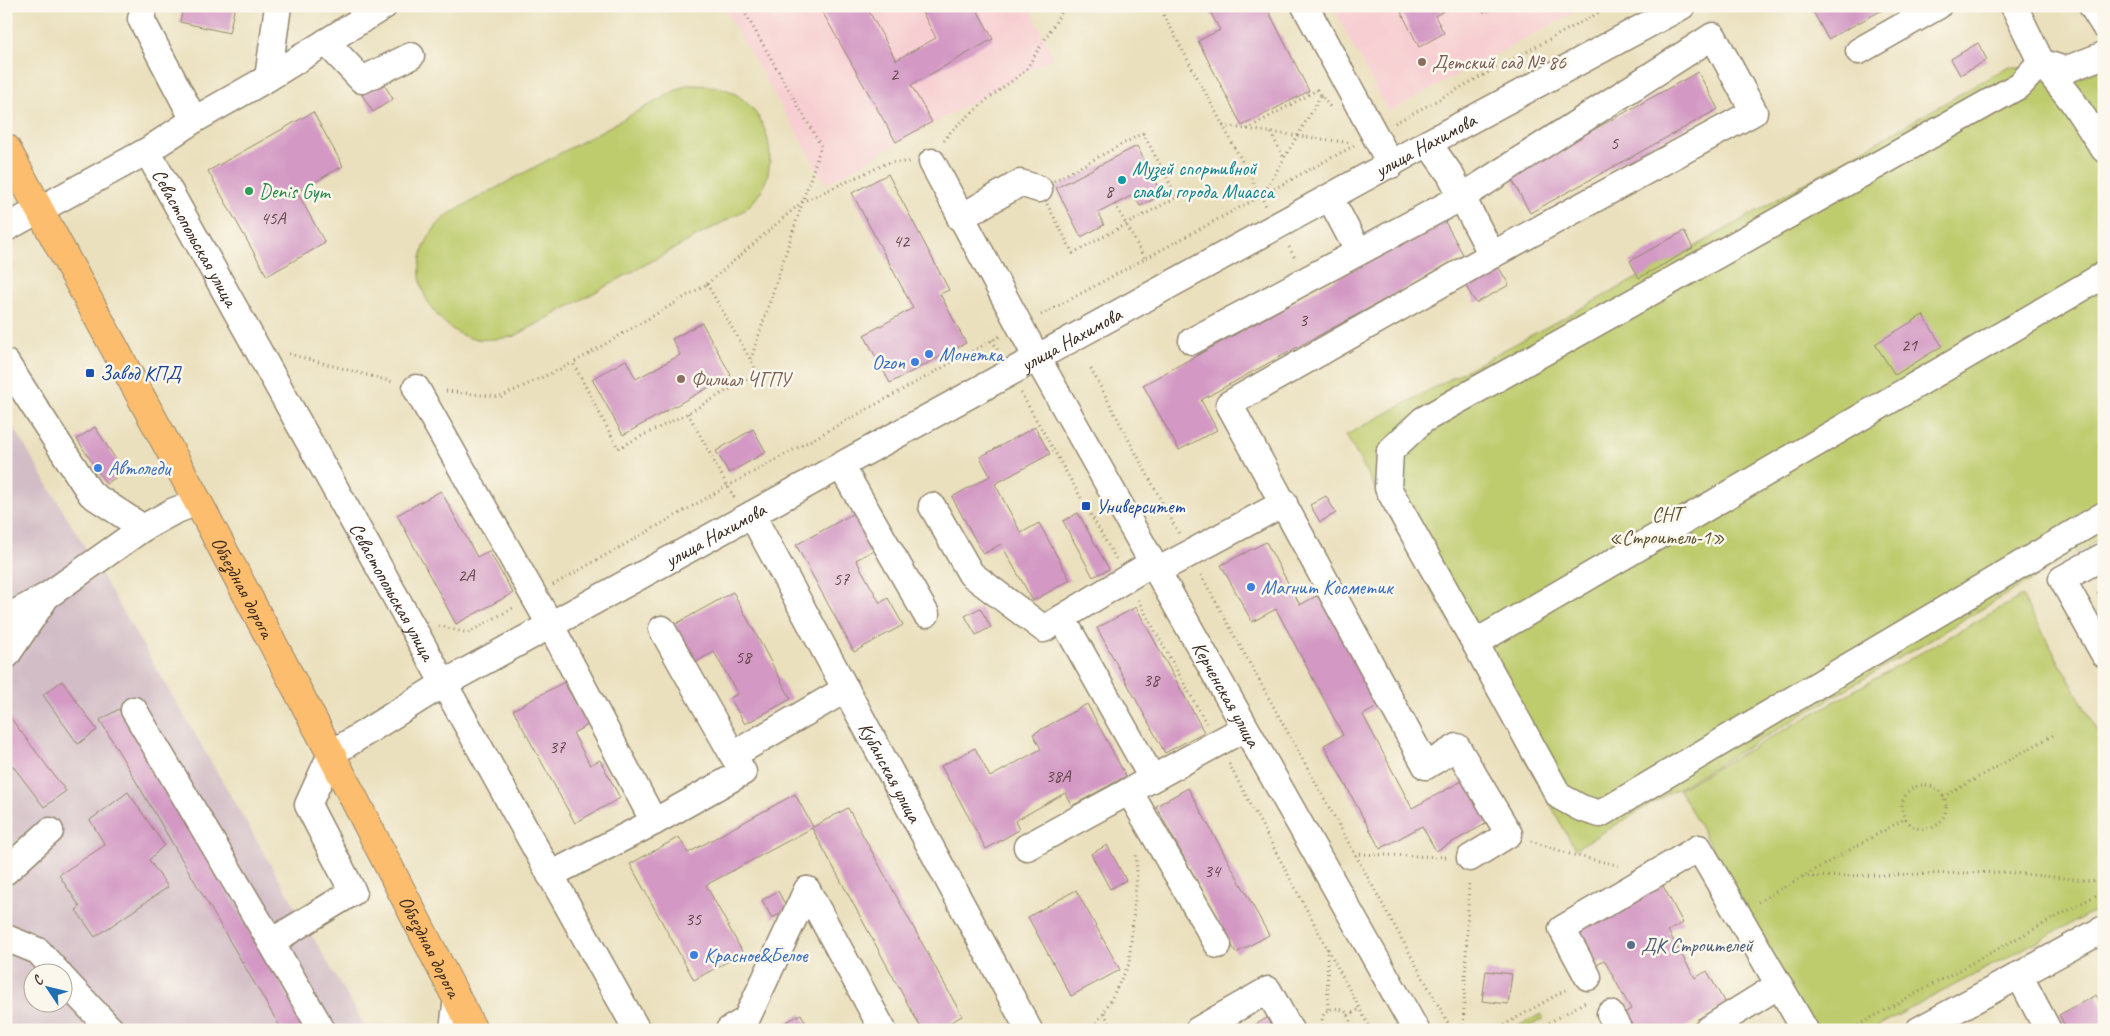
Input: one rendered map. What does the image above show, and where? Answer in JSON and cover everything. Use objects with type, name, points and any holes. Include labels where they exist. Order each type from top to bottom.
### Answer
[{"type":"main road","name":"Объездная дорога","points":[[6,148],[198,502],[474,1030]]},
{"type":"street","points":[[144,6],[141,18],[194,120]]},
{"type":"street","points":[[268,78],[278,6]]},
{"type":"street","name":"улица Нахимова","points":[[331,754],[443,684],[1428,143],[1682,6]]},
{"type":"street","points":[[1859,51],[1938,6]]},
{"type":"street","points":[[2014,6],[2041,62],[2072,102],[2104,149]]},
{"type":"street","points":[[2092,6],[2104,25]]},
{"type":"street","points":[[6,228],[148,151],[194,120],[268,78],[380,8]]},
{"type":"street","points":[[1313,9],[1338,67],[1362,138],[1391,165]]},
{"type":"street","points":[[1192,341],[1462,197],[1713,36],[1754,112],[1492,256],[1229,404],[1426,766],[1457,747],[1509,834],[1470,858]]},
{"type":"street","points":[[326,42],[362,80],[411,56]]},
{"type":"street","points":[[2041,62],[2065,70],[2104,55]]},
{"type":"street","points":[[2041,62],[2020,85],[1423,420],[1390,451],[1388,488],[1560,796],[1581,808],[1600,814],[2104,515]]},
{"type":"street","points":[[1428,143],[1462,197],[1492,256]]},
{"type":"street","name":"Севастопольская улица","points":[[148,151],[443,684],[638,1030]]},
{"type":"street","name":"Керченская улица","points":[[932,162],[960,218],[1037,358],[1416,1030]]},
{"type":"street","points":[[960,218],[1020,183],[1039,189]]},
{"type":"street","points":[[1330,198],[1358,251]]},
{"type":"street","points":[[1475,643],[2104,275]]},
{"type":"street","points":[[6,363],[91,494],[143,528]]},
{"type":"street","points":[[416,388],[551,626],[654,822]]},
{"type":"street","points":[[841,466],[926,614]]},
{"type":"street","points":[[6,618],[47,596],[143,528],[174,511],[198,502]]},
{"type":"street","points":[[932,506],[971,574],[1044,629],[1126,579],[1189,554],[1284,503]]},
{"type":"street","name":"Кубанская улица","points":[[749,516],[846,689],[1029,1030]]},
{"type":"street","points":[[2104,556],[2062,579],[2104,654]]},
{"type":"street","points":[[6,656],[47,596]]},
{"type":"street","points":[[1062,618],[1152,778]]},
{"type":"street","points":[[550,875],[654,822],[743,772],[662,628]]},
{"type":"street","points":[[733,754],[846,689]]},
{"type":"street","points":[[134,710],[322,1030]]},
{"type":"street","points":[[1027,847],[1245,728]]},
{"type":"street","points":[[270,942],[353,892],[308,805],[331,754]]},
{"type":"street","points":[[1129,791],[1218,945]]},
{"type":"street","points":[[6,871],[50,831]]},
{"type":"street","points":[[1602,1005],[1562,929],[1698,848],[1805,1030]]},
{"type":"street","points":[[729,1030],[746,1020],[807,890],[882,1030]]},
{"type":"street","points":[[1924,1029],[2104,929]]},
{"type":"street","points":[[6,938],[38,951],[50,964]]},
{"type":"street","points":[[2019,975],[2048,1030]]},
{"type":"street","points":[[1707,1030],[1779,985]]},
{"type":"street","points":[[72,989],[111,1030]]},
{"type":"street","points":[[1198,1030],[1268,990],[1290,1030]]},
{"type":"street","points":[[453,1030],[457,997]]},
{"type":"path","points":[[742,6],[821,146],[751,360]]},
{"type":"path","points":[[1159,6],[1278,227]]},
{"type":"path","points":[[434,618],[439,626],[468,633],[992,340],[1020,327],[1261,196],[1362,138],[1611,6]]},
{"type":"path","points":[[951,131],[989,98],[1024,72],[1063,10]]},
{"type":"path","points":[[1261,196],[1338,67]]},
{"type":"path","points":[[1247,129],[1317,90],[1332,109]]},
{"type":"path","points":[[1223,126],[1297,136],[1362,138]]},
{"type":"path","points":[[1270,132],[1284,158]]},
{"type":"path","points":[[1143,133],[1178,197],[1073,253],[1039,189],[1143,133]]},
{"type":"path","points":[[707,284],[758,373],[618,448],[572,363],[707,284],[802,202],[890,162],[932,162]]},
{"type":"path","points":[[1115,204],[1145,259]]},
{"type":"path","points":[[992,340],[1217,743],[1371,1030]]},
{"type":"path","points":[[284,345],[294,362]]},
{"type":"path","points":[[1090,369],[1189,554],[1452,1030]]},
{"type":"path","points":[[688,412],[728,486],[749,516]]},
{"type":"path","points":[[1943,798],[2055,734]]},
{"type":"path","points":[[1920,784],[1937,788],[1946,802],[1943,820],[1928,830],[1911,826],[1906,818],[1902,811],[1905,794],[1920,784]]},
{"type":"path","points":[[1738,914],[1906,818]]},
{"type":"path","points":[[1509,834],[1573,855],[1655,874]]},
{"type":"path","points":[[1090,1030],[1104,1013],[1129,964],[1137,874],[1136,846]]},
{"type":"path","points":[[1355,854],[1470,858],[1463,1030]]},
{"type":"path","points":[[1802,877],[2003,872],[2104,882]]},
{"type":"path","points":[[1849,1030],[2104,891]]},
{"type":"path","points":[[1326,947],[1328,1010]]},
{"type":"path","points":[[1495,1030],[1602,1005]]},
{"type":"path","points":[[1536,1030],[1602,1005]]},
{"type":"path","points":[[1324,1030],[1321,1022],[1323,1015],[1328,1010],[1334,1008],[1341,1009],[1348,1015],[1350,1020],[1348,1030]]},
{"type":"path","points":[[1348,1015],[1360,1009]]},
{"type":"path","points":[[1104,1013],[1113,1030]]},
{"type":"shaded area","points":[[723,6],[1029,6],[1053,57],[826,184]]},
{"type":"shaded area","name":"Детский сад № 86","points":[[1332,6],[1572,6],[1575,12],[1388,112]]},
{"type":"shaded area","points":[[6,414],[164,681],[367,1030],[6,1030]]},
{"type":"green space","name":"СНТ «Строитель-1»","points":[[2009,66],[2080,79],[2104,66],[2104,537],[1575,849],[1346,435],[1693,248]]},
{"type":"green space","points":[[686,85],[704,85],[732,92],[744,100],[762,123],[770,151],[769,165],[760,193],[745,210],[515,336],[493,339],[470,338],[449,327],[442,320],[429,304],[420,276],[420,262],[424,248],[430,234],[440,222],[452,212]]},
{"type":"green space","points":[[2022,596],[2104,742],[2104,906],[1870,1030],[1812,1030],[1679,789]]},
{"type":"green space","points":[[1541,1014],[1543,1019],[1523,1030],[1511,1030]]},
{"type":"building","points":[[183,6],[235,6],[229,33],[180,22]]},
{"type":"building","points":[[819,6],[866,6],[896,60],[936,38],[919,6],[975,6],[993,39],[911,85],[932,122],[896,142]]},
{"type":"building","points":[[1207,6],[1256,6],[1258,10],[1266,6],[1309,91],[1242,126],[1198,41],[1220,30]]},
{"type":"building","points":[[1398,6],[1453,6],[1435,16],[1444,33],[1419,47]]},
{"type":"building","points":[[1479,6],[1494,6],[1483,13]]},
{"type":"building","points":[[1810,6],[1890,6],[1828,39]]},
{"type":"building","points":[[1978,43],[1987,60],[1960,75],[1951,59]]},
{"type":"building","points":[[1698,72],[1718,109],[1530,213],[1510,176]]},
{"type":"building","points":[[382,81],[393,99],[373,112],[362,95]]},
{"type":"building","points":[[313,112],[343,166],[297,192],[325,243],[267,276],[208,171]]},
{"type":"building","points":[[1137,146],[1162,195],[1140,206],[1133,195],[1098,213],[1104,225],[1081,237],[1056,188]]},
{"type":"building","points":[[888,174],[949,290],[940,294],[966,343],[890,383],[864,335],[913,308],[852,193]]},
{"type":"building","points":[[1444,220],[1464,256],[1201,400],[1217,430],[1179,450],[1143,385]]},
{"type":"building","points":[[1684,231],[1693,248],[1639,278],[1630,261]]},
{"type":"building","points":[[1498,266],[1509,285],[1476,303],[1465,285]]},
{"type":"building","points":[[1923,315],[1942,346],[1895,375],[1875,344]]},
{"type":"building","name":"Филиал ЧГПУ","points":[[702,323],[731,375],[623,435],[592,379],[626,360],[636,379],[680,355],[672,339]]},
{"type":"building","points":[[95,427],[124,472],[106,484],[77,439]]},
{"type":"building","points":[[1035,427],[1050,454],[995,484],[1021,533],[1039,523],[1070,580],[1033,601],[1001,544],[983,554],[952,497],[990,476],[980,457]]},
{"type":"building","points":[[753,429],[766,452],[729,473],[716,451]]},
{"type":"building","points":[[441,491],[477,557],[489,551],[513,593],[456,624],[397,515]]},
{"type":"building","points":[[1326,496],[1336,513],[1320,522],[1310,505]]},
{"type":"building","points":[[854,513],[874,550],[856,560],[880,603],[888,598],[903,625],[854,652],[796,545]]},
{"type":"building","points":[[1078,513],[1109,569],[1093,577],[1063,521]]},
{"type":"building","points":[[1266,542],[1300,605],[1322,593],[1381,705],[1363,715],[1412,808],[1466,779],[1489,822],[1436,851],[1422,826],[1380,849],[1324,745],[1343,735],[1276,609],[1252,622],[1221,565]]},
{"type":"building","points":[[2104,589],[2104,605],[2097,593]]},
{"type":"building","points":[[733,592],[791,699],[745,724],[730,698],[738,694],[714,652],[694,663],[674,625]]},
{"type":"building","points":[[1136,607],[1204,732],[1165,753],[1097,628]]},
{"type":"building","points":[[980,608],[991,627],[976,635],[965,616]]},
{"type":"building","points":[[62,681],[97,730],[78,744],[43,695]]},
{"type":"building","points":[[564,682],[588,725],[573,733],[590,765],[600,760],[620,798],[575,823],[513,710]]},
{"type":"building","points":[[1087,704],[1126,776],[1072,806],[1065,793],[1015,821],[1019,830],[986,849],[941,766],[975,748],[990,777],[1041,749],[1033,734]]},
{"type":"building","points":[[119,709],[307,1030],[282,1030],[100,720]]},
{"type":"building","points":[[6,712],[66,791],[44,807],[6,757]]},
{"type":"building","points":[[1188,788],[1269,935],[1236,953],[1156,806]]},
{"type":"building","points":[[128,792],[164,845],[149,860],[168,887],[95,937],[76,910],[80,907],[59,875],[105,845],[90,820]]},
{"type":"building","points":[[795,794],[813,827],[848,808],[962,1016],[937,1030],[922,1030],[812,828],[706,885],[743,953],[694,980],[630,864],[679,837],[688,853]]},
{"type":"building","points":[[1107,845],[1126,880],[1110,889],[1091,854]]},
{"type":"building","name":"ДК Строителей","points":[[1662,884],[1683,923],[1668,931],[1695,978],[1707,971],[1726,1005],[1680,1030],[1631,1030],[1622,1014],[1631,1009],[1604,960],[1595,965],[1577,930]]},
{"type":"building","points":[[1076,890],[1120,970],[1071,996],[1028,917]]},
{"type":"building","points":[[778,891],[788,910],[772,918],[762,900]]},
{"type":"building","points":[[1486,971],[1512,974],[1508,1004],[1482,1001]]},
{"type":"building","points":[[2096,995],[2104,1008],[2104,1030],[2067,1030],[2059,1015]]},
{"type":"building","points":[[801,1014],[810,1030],[772,1030]]},
{"type":"building","points":[[1267,1018],[1273,1030],[1246,1030]]},
{"type":"place","name":"Детский сад № 86","points":[[1422,62]]},
{"type":"place","name":"Музей спортивной славы города Миасса","points":[[1122,180]]},
{"type":"place","name":"Denis Gym","points":[[249,191]]},
{"type":"place","name":"Монетка","points":[[929,354]]},
{"type":"place","name":"Ozon","points":[[915,362]]},
{"type":"place","name":"Завод КПД","points":[[90,373]]},
{"type":"place","name":"Филиал ЧГПУ","points":[[681,379]]},
{"type":"place","name":"Автоледи","points":[[98,468]]},
{"type":"place","name":"Университет","points":[[1086,506]]},
{"type":"place","name":"Магнит Косметик","points":[[1251,587]]},
{"type":"place","name":"ДК Строителей","points":[[1631,945]]},
{"type":"place","name":"Красное&Белое","points":[[694,955]]}]
